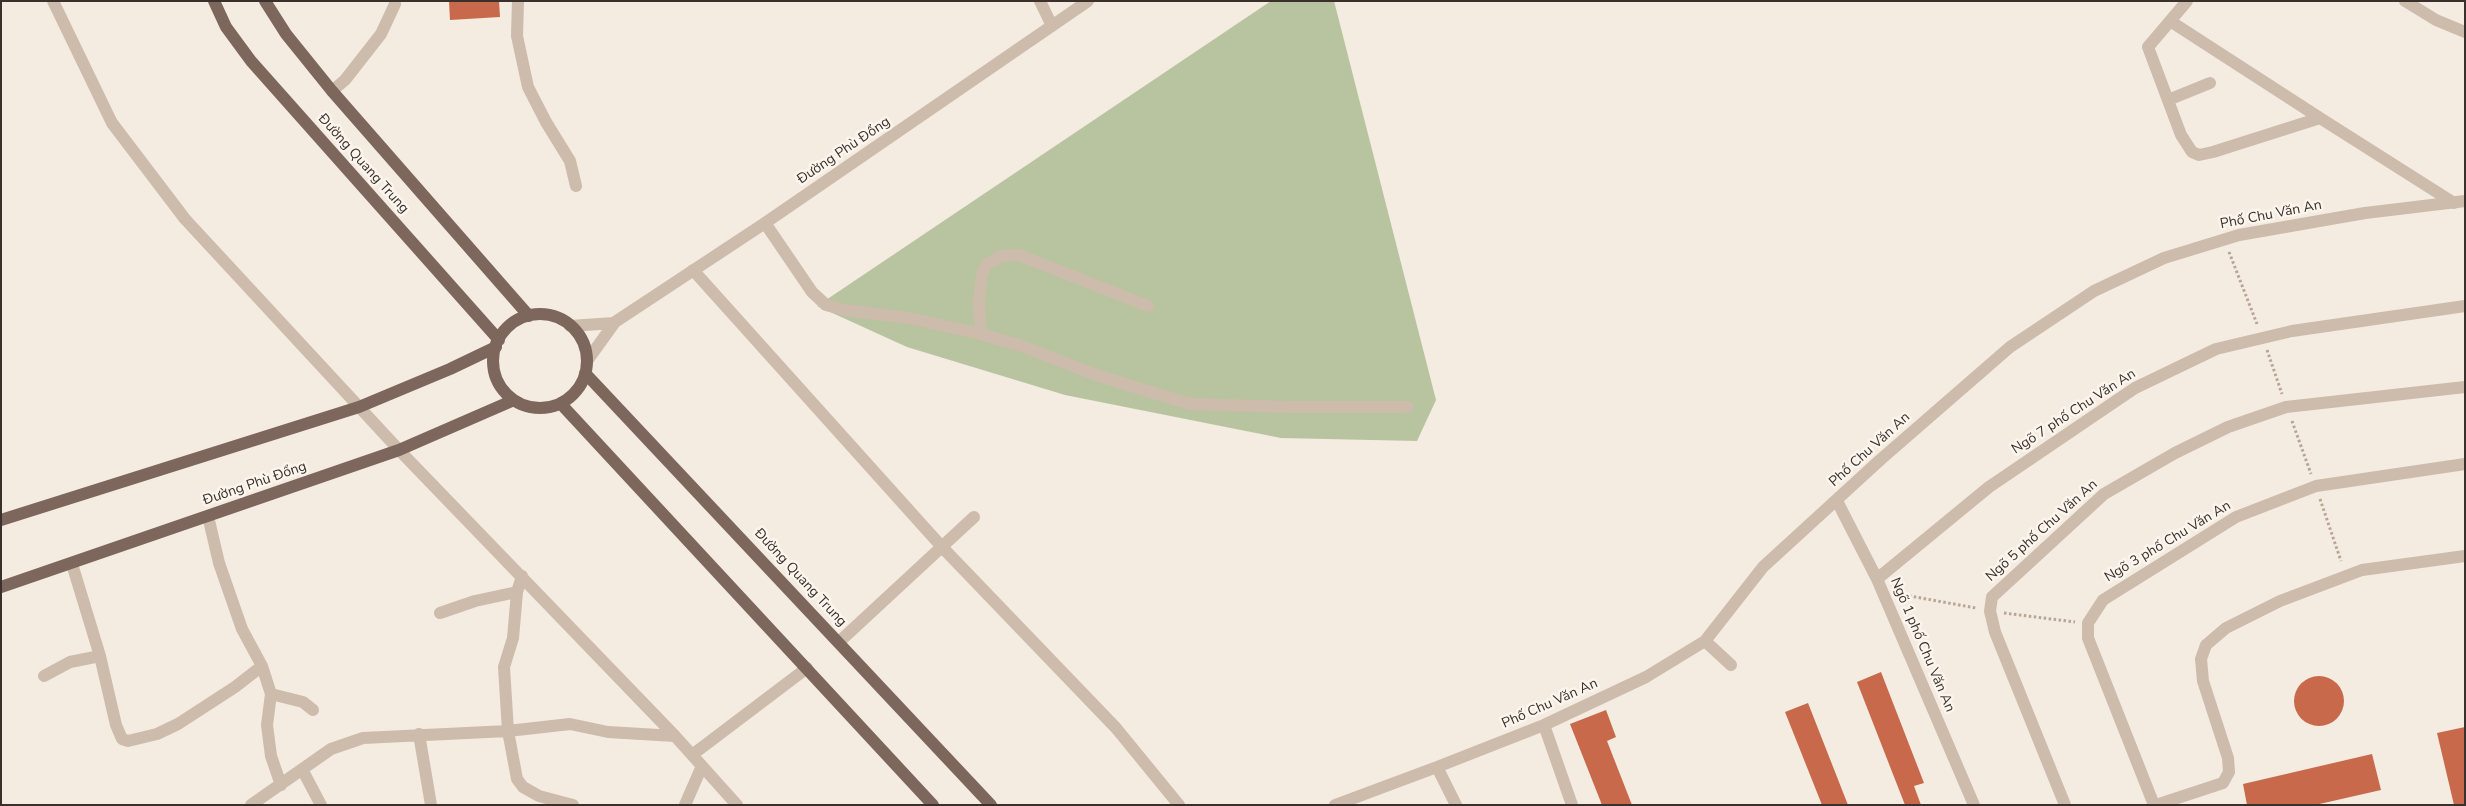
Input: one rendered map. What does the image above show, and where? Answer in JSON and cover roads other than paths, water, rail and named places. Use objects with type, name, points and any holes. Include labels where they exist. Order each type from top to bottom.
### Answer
[{"type":"main road","name":"Đường Quang Trung","points":[[214,1],[226,27],[251,61],[497,343]]},
{"type":"main road","name":"Đường Quang Trung","points":[[265,1],[286,34],[332,90],[529,316]]},
{"type":"main road","points":[[1,520],[359,407],[497,343],[512,324],[529,316],[551,316],[570,326],[582,342],[586,367],[576,391],[561,404],[549,408],[537,408],[514,400],[503,390],[496,377],[494,362],[497,343]]},
{"type":"main road","name":"Đường Quang Trung","points":[[586,367],[991,805]]},
{"type":"main road","name":"Đường Phù Đổng","points":[[1,587],[399,450],[514,400]]},
{"type":"main road","points":[[561,404],[933,805]]},
{"type":"street","points":[[53,1],[112,123],[150,176],[185,219],[399,450],[675,736],[737,805]]},
{"type":"street","points":[[518,1],[517,36],[528,87],[546,122],[570,161],[576,186]]},
{"type":"street","points":[[1040,1],[1052,26]]},
{"type":"street","name":"Đường Phù Đổng","points":[[586,367],[614,323],[765,223],[1088,1]]},
{"type":"street","points":[[2187,1],[2148,47],[2168,100],[2188,147],[2192,152],[2199,155],[2229,148],[2320,118]]},
{"type":"street","points":[[2405,1],[2436,20],[2465,32]]},
{"type":"street","points":[[332,90],[345,80],[376,40],[396,4]]},
{"type":"street","points":[[2170,21],[2320,118],[2459,202]]},
{"type":"street","points":[[2168,100],[2210,83]]},
{"type":"street","name":"Phố Chu Văn An","points":[[1335,805],[1544,725],[1646,677],[1705,641],[1764,567],[1880,460],[2010,347],[2094,291],[2164,258],[2239,235],[2365,213],[2459,202]]},
{"type":"street","points":[[765,223],[812,292],[826,304],[845,310],[909,318],[981,334],[1022,346],[1096,375],[1190,404],[1288,407],[1407,407]]},
{"type":"street","points":[[981,334],[979,301],[982,274],[986,266],[1000,256],[1019,255],[1148,306]]},
{"type":"street","points":[[693,270],[942,546],[1116,728],[1179,805]]},
{"type":"street","name":"Ngõ 7 phố Chu Văn An","points":[[1877,579],[1989,487],[2135,388],[2216,348],[2292,331],[2465,306]]},
{"type":"street","name":"Đường Phù Đổng","points":[[570,326],[614,323]]},
{"type":"street","name":"Ngõ 5 phố Chu Văn An","points":[[2065,805],[1995,632],[1990,611],[1992,597],[2104,494],[2175,453],[2228,427],[2286,407],[2465,387]]},
{"type":"street","name":"Ngõ 3 phố Chu Văn An","points":[[2155,805],[2088,638],[2088,623],[2103,600],[2236,517],[2316,486],[2465,464]]},
{"type":"street","name":"Ngõ 1 phố Chu Văn An","points":[[1837,501],[1877,579],[1974,805]]},
{"type":"street","points":[[208,516],[219,563],[242,629],[262,666],[270,694],[267,725],[271,756],[281,784]]},
{"type":"street","points":[[839,642],[974,517]]},
{"type":"street","points":[[2155,805],[2223,783],[2229,772],[2228,758],[2203,680],[2202,659],[2206,645],[2226,628],[2280,601],[2362,570],[2465,556]]},
{"type":"street","points":[[72,564],[100,656],[118,730],[122,739],[128,740],[157,734],[178,724],[235,687],[262,666]]},
{"type":"street","points":[[522,576],[517,592],[513,638],[504,667],[508,731],[517,779],[523,787],[539,796],[573,805]]},
{"type":"street","points":[[440,613],[475,601],[517,592]]},
{"type":"street","points":[[1705,641],[1731,665]]},
{"type":"street","points":[[44,676],[70,662],[100,656]]},
{"type":"street","points":[[692,755],[807,668]]},
{"type":"street","points":[[270,694],[303,702],[313,710]]},
{"type":"street","points":[[252,805],[331,749],[363,738],[508,731],[570,724],[608,732],[675,736]]},
{"type":"street","points":[[1544,725],[1572,805]]},
{"type":"street","points":[[419,734],[430,805]]},
{"type":"street","points":[[685,805],[702,766]]},
{"type":"street","points":[[1437,767],[1456,805]]},
{"type":"street","points":[[302,771],[321,805]]}]
